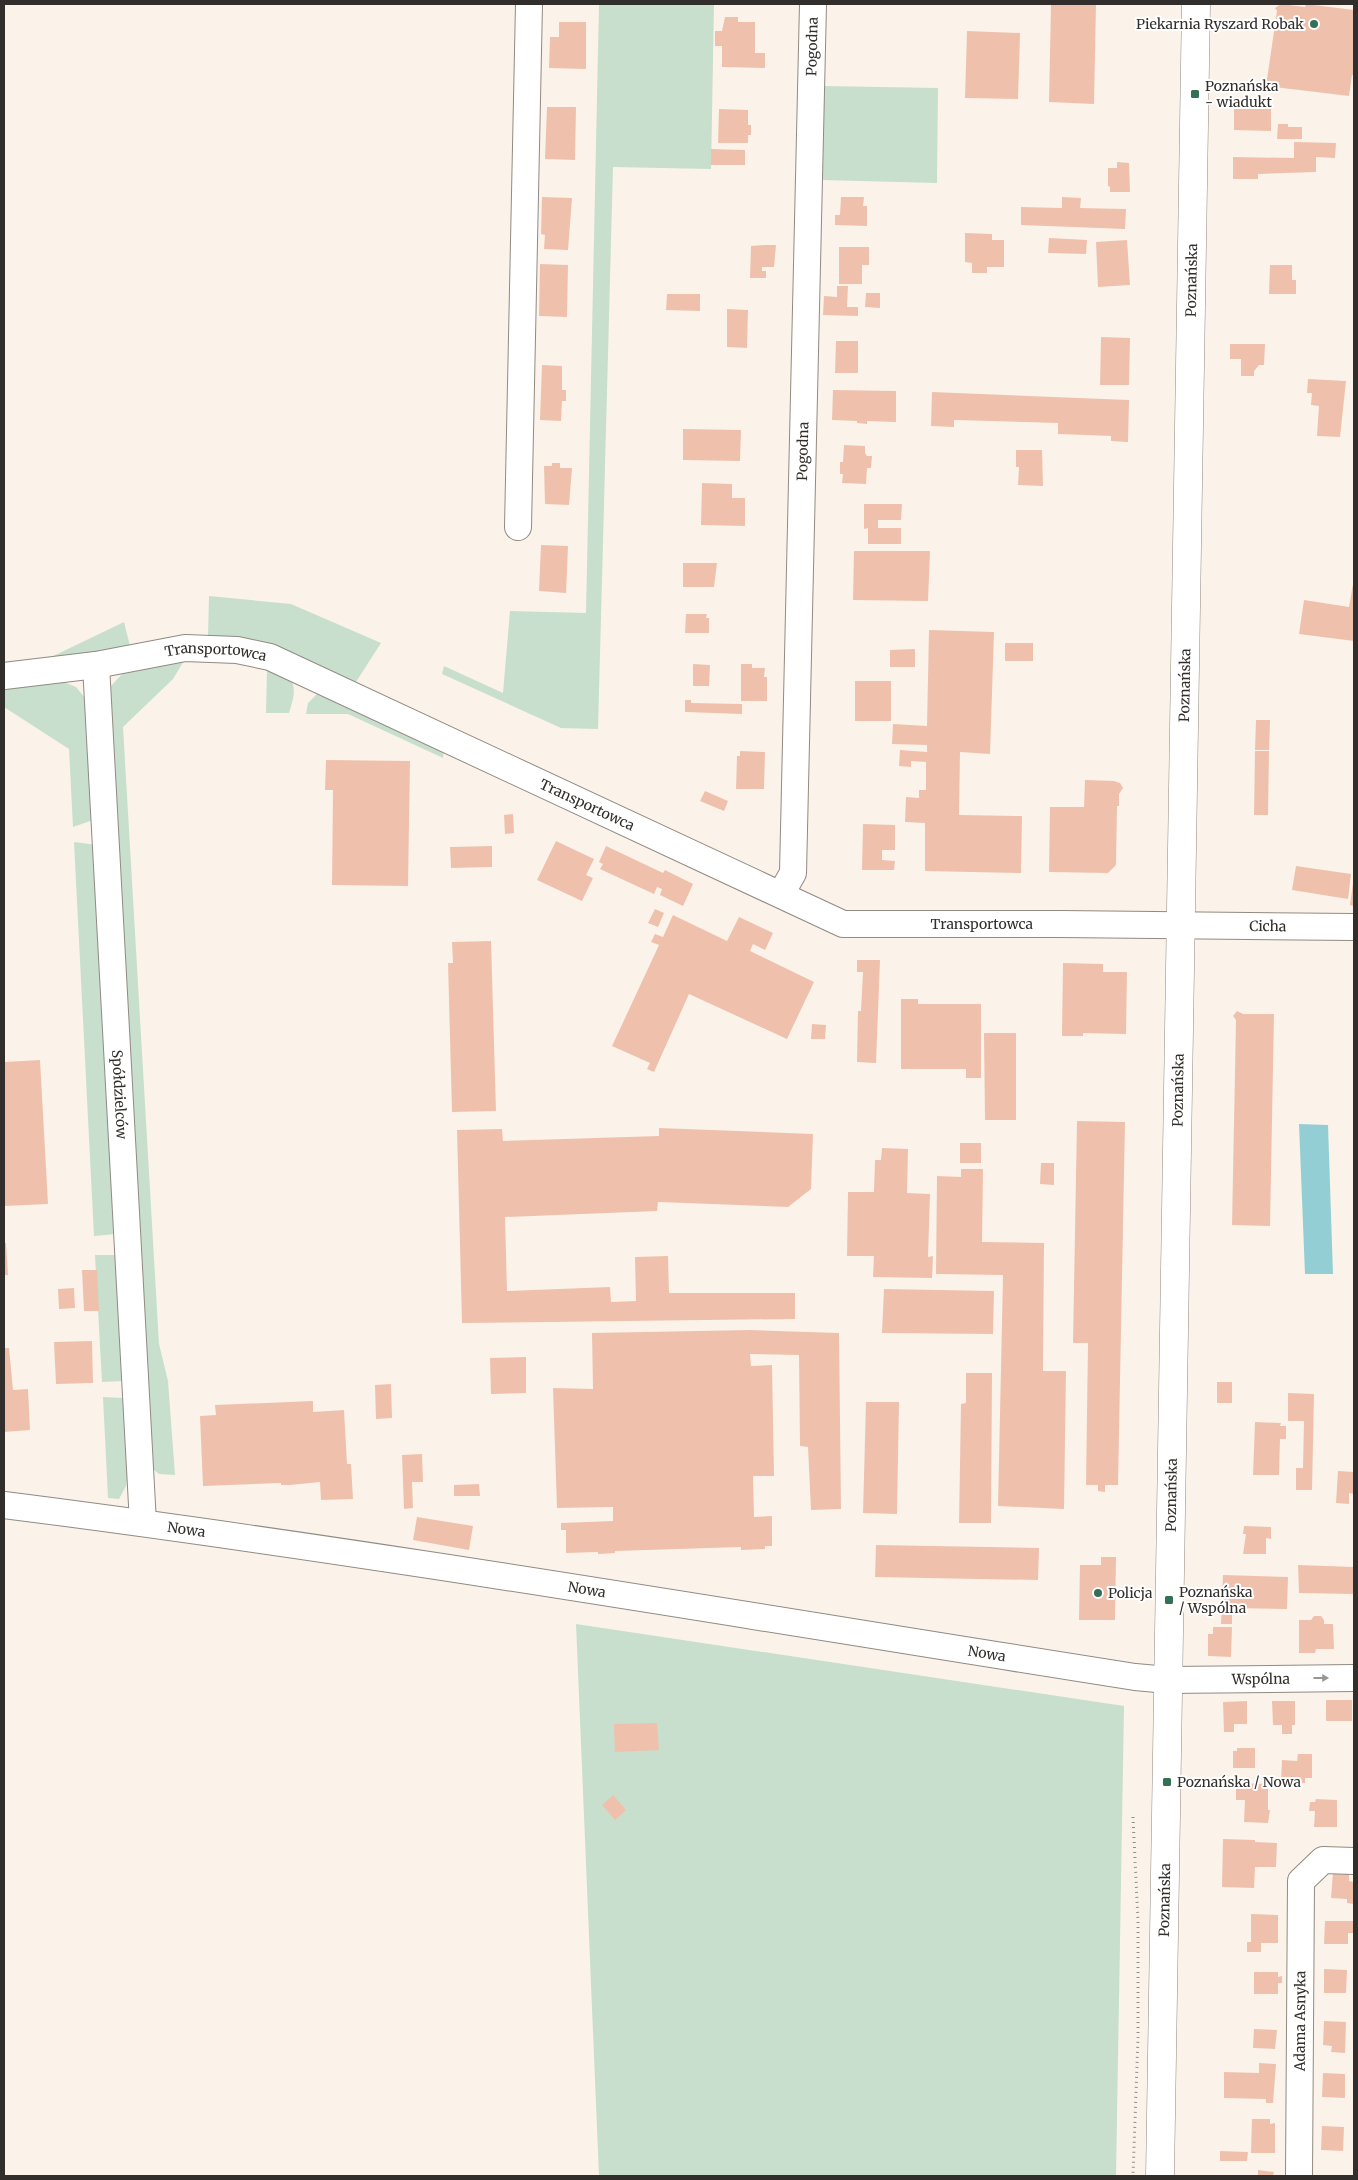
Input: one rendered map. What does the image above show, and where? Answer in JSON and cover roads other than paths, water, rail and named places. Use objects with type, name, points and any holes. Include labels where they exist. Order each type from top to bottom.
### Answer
[{"type":"main road","name":"Poznańska","points":[[1160,2176],[1196,4]]},
{"type":"street","points":[[518,527],[529,4]]},
{"type":"street","name":"Pogodna","points":[[781,894],[793,873],[813,4]]},
{"type":"street","name":"Transportowca","points":[[4,676],[96,665],[185,648],[237,650],[270,657],[843,924],[1181,924]]},
{"type":"street","name":"Spółdzielców","points":[[96,665],[143,1523]]},
{"type":"street","name":"Cicha","points":[[1181,924],[1354,927]]},
{"type":"street","name":"Nowa","points":[[4,1506],[143,1523],[498,1576],[1125,1676],[1168,1680]]},
{"type":"street","name":"Wspólna","points":[[1168,1680],[1354,1678]]},
{"type":"street","name":"Adama Asnyka","points":[[1299,2176],[1301,1881],[1323,1860],[1354,1861]]},
{"type":"water","points":[[1299,1124],[1328,1125],[1333,1274],[1305,1274]]},
{"type":"place","name":"Piekarnia Ryszard Robak","points":[[1314,24]]},
{"type":"place","name":"Poznańska - wiadukt","points":[[1195,94]]},
{"type":"place","name":"Policja","points":[[1098,1593]]},
{"type":"place","name":"Poznańska / Wspólna","points":[[1169,1600]]},
{"type":"place","name":"Poznańska / Nowa","points":[[1167,1782]]}]
